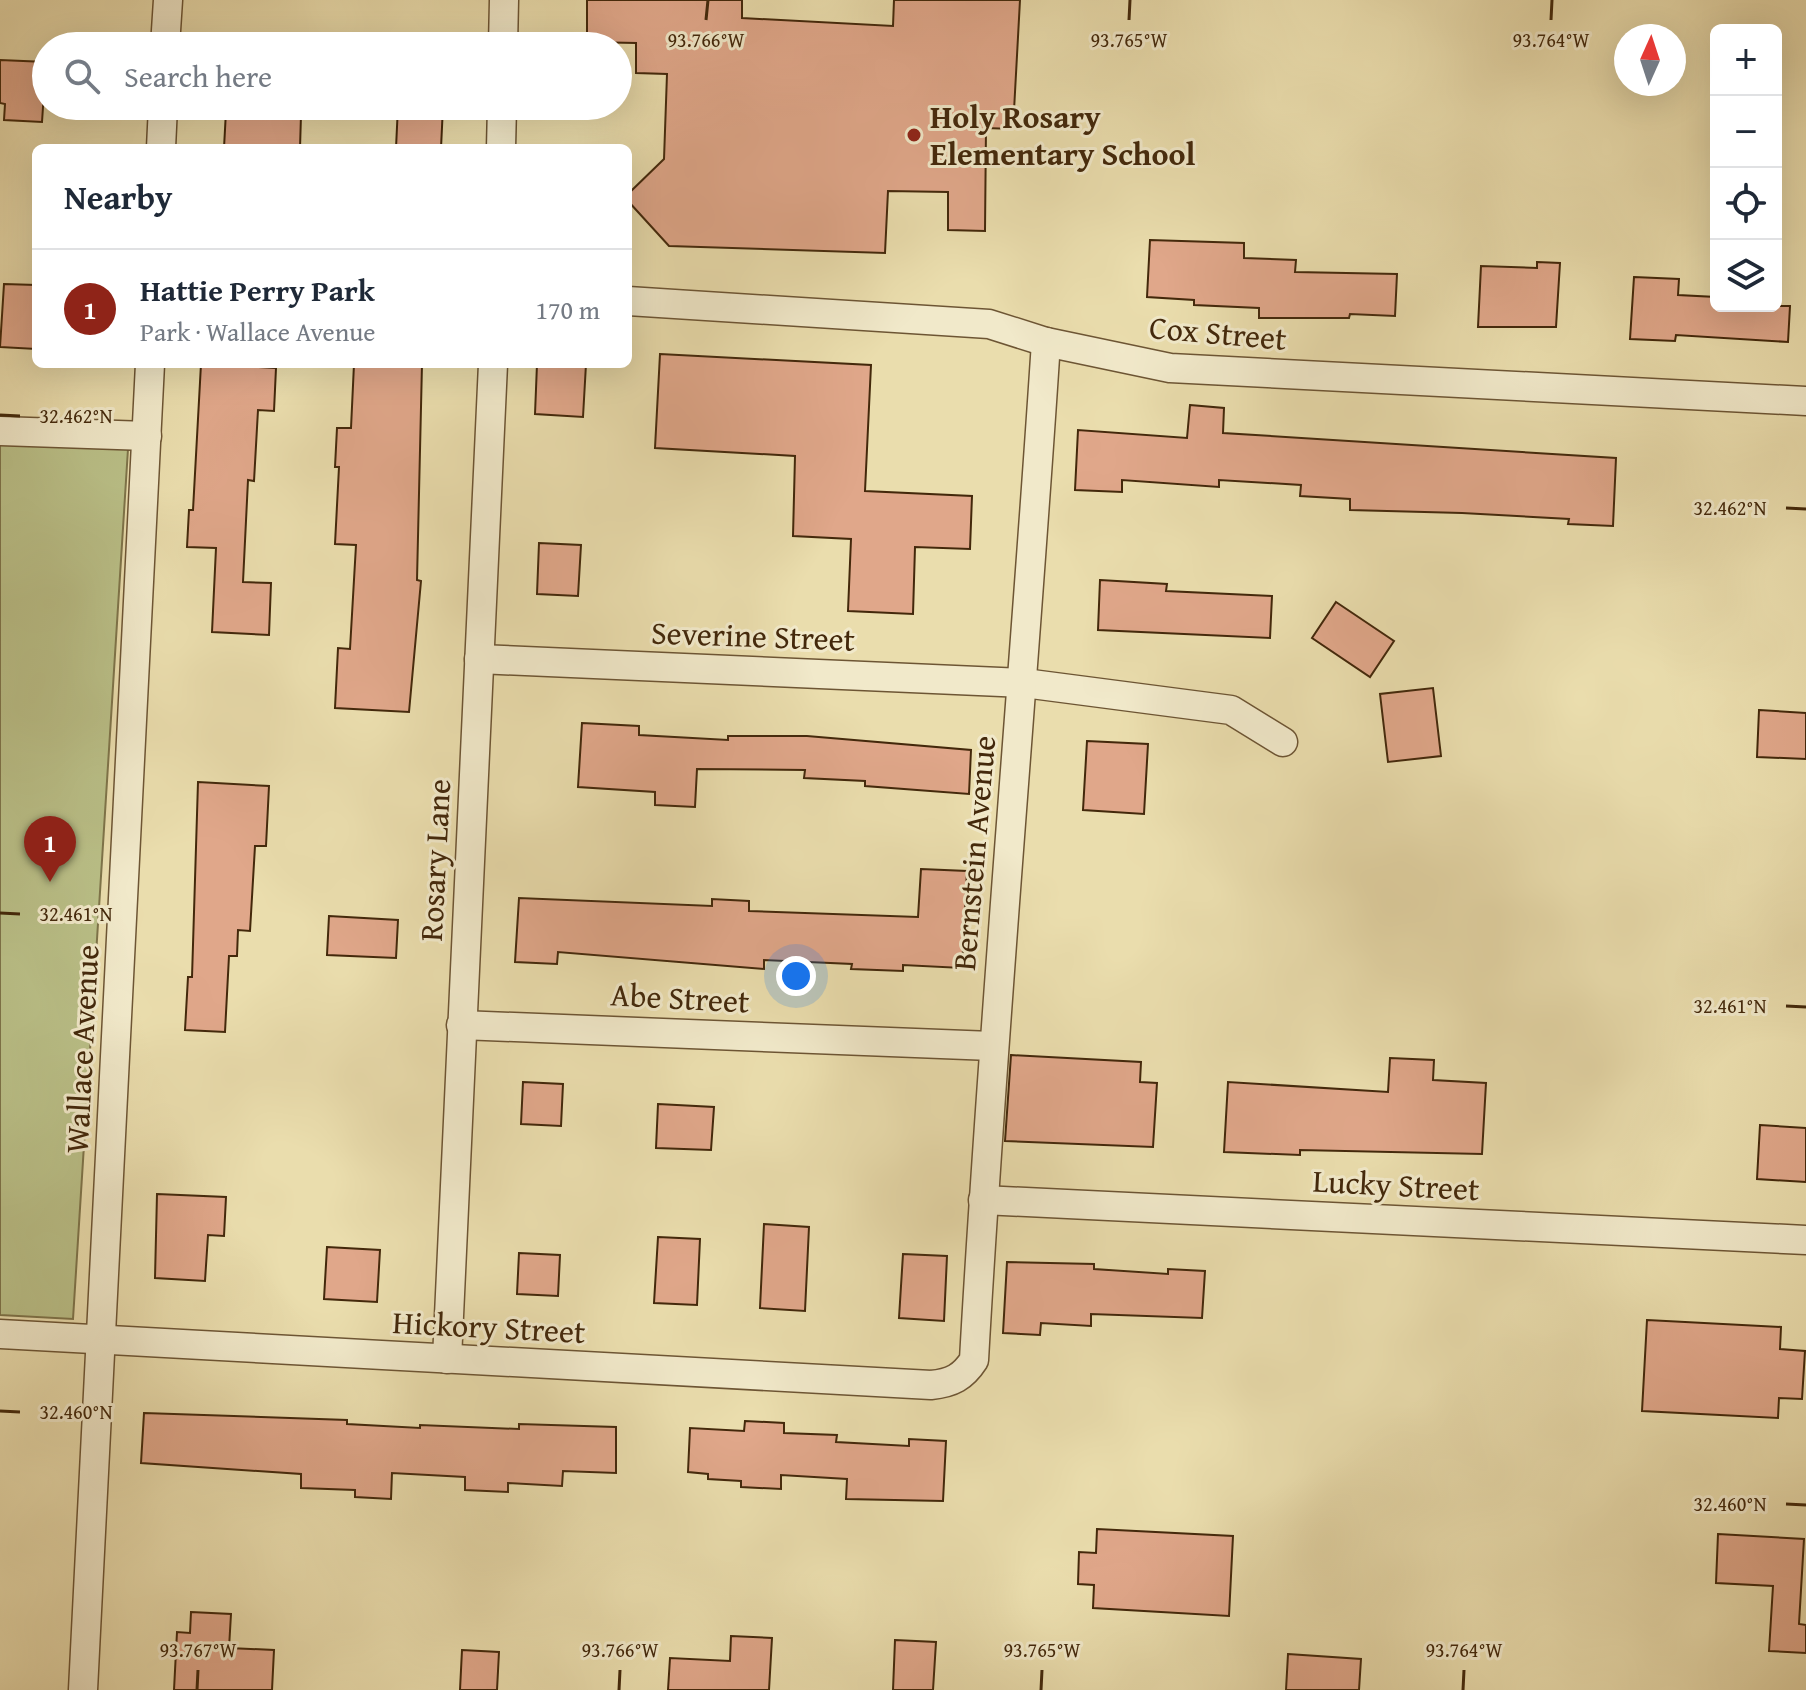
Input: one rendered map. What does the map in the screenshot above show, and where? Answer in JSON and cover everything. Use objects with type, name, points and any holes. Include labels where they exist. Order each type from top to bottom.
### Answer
[{"type":"street","points":[[166,32],[168,0]]},
{"type":"street","points":[[503,32],[504,0]]},
{"type":"street","points":[[161,144],[162,120]]},
{"type":"street","points":[[501,144],[502,120]]},
{"type":"street","name":"Cox Street","points":[[632,301],[989,324],[1046,342],[1170,368],[1806,401]]},
{"type":"street","name":"Bernstein Avenue","points":[[968,1369],[974,1360],[992,1046],[1024,683],[1046,342]]},
{"type":"street","name":"Wallace Avenue","points":[[83,1690],[150,368]]},
{"type":"street","name":"Rosary Lane","points":[[447,1359],[493,368]]},
{"type":"street","points":[[0,431],[147,436]]},
{"type":"street","name":"Severine Street","points":[[479,659],[1024,683],[1231,710],[1283,742]]},
{"type":"street","name":"Abe Street","points":[[461,1025],[992,1046]]},
{"type":"street","name":"Lucky Street","points":[[983,1200],[1806,1240]]},
{"type":"street","name":"Hickory Street","points":[[0,1334],[931,1385],[949,1383],[968,1369]]},
{"type":"green space","points":[[0,443],[128,449],[73,1319],[0,1315]]},
{"type":"building","points":[[587,0],[742,0],[742,18],[893,26],[894,0],[1020,0],[1013,129],[986,128],[985,231],[948,230],[948,192],[888,191],[885,253],[669,246],[632,205],[632,190],[664,159],[667,74],[636,73],[636,43],[632,43],[632,32],[587,32]]},
{"type":"building","points":[[0,60],[32,61],[32,120],[42,122],[4,120],[5,104],[0,103]]},
{"type":"building","points":[[226,120],[301,120],[300,144],[224,144]]},
{"type":"building","points":[[397,120],[442,120],[441,144],[396,144]]},
{"type":"building","points":[[1150,240],[1244,243],[1244,258],[1296,260],[1295,272],[1397,274],[1395,316],[1350,314],[1349,318],[1259,318],[1259,308],[1194,305],[1194,300],[1147,297]]},
{"type":"building","points":[[1537,262],[1560,263],[1556,327],[1478,327],[1481,266],[1537,268]]},
{"type":"building","points":[[1634,277],[1679,279],[1678,295],[1710,297],[1710,312],[1782,312],[1782,306],[1790,306],[1788,342],[1676,335],[1675,341],[1630,339]]},
{"type":"building","points":[[4,284],[32,285],[32,349],[0,347]]},
{"type":"building","points":[[660,354],[871,365],[865,491],[972,496],[970,549],[915,547],[913,614],[848,611],[851,539],[793,536],[795,456],[655,448]]},
{"type":"building","points":[[201,368],[276,368],[274,411],[258,410],[254,481],[248,480],[243,582],[271,583],[269,635],[212,632],[216,548],[187,547],[189,510],[193,510]]},
{"type":"building","points":[[354,368],[422,368],[417,580],[421,581],[409,712],[335,708],[338,648],[350,649],[356,545],[335,544],[339,467],[335,467],[337,428],[351,428]]},
{"type":"building","points":[[537,368],[586,368],[583,417],[535,414]]},
{"type":"building","points":[[1190,405],[1224,408],[1223,433],[1616,458],[1613,526],[1568,524],[1569,519],[1350,510],[1350,499],[1300,496],[1301,485],[1219,480],[1219,487],[1122,480],[1122,492],[1075,490],[1078,430],[1187,438]]},
{"type":"building","points":[[539,543],[581,545],[578,596],[537,594]]},
{"type":"building","points":[[1100,580],[1167,584],[1166,591],[1272,596],[1270,638],[1098,630]]},
{"type":"building","points":[[1336,602],[1394,641],[1370,677],[1312,638]]},
{"type":"building","points":[[1433,688],[1441,756],[1388,762],[1380,694]]},
{"type":"building","points":[[1759,710],[1806,713],[1806,759],[1757,757]]},
{"type":"building","points":[[582,723],[639,726],[639,735],[728,740],[728,736],[807,736],[971,750],[969,794],[865,786],[865,781],[804,778],[805,770],[697,769],[695,807],[655,805],[655,792],[578,787]]},
{"type":"building","points":[[1087,741],[1148,744],[1144,814],[1083,810]]},
{"type":"building","points":[[198,782],[269,786],[266,846],[255,846],[250,931],[238,930],[237,956],[229,956],[225,1032],[185,1030],[188,977],[192,977]]},
{"type":"building","points":[[921,869],[967,871],[962,968],[903,965],[903,971],[851,969],[852,964],[764,960],[764,969],[558,952],[557,964],[515,962],[519,898],[712,906],[712,899],[749,901],[749,911],[918,917]]},
{"type":"building","points":[[329,916],[398,920],[396,958],[327,955]]},
{"type":"building","points":[[1011,1055],[1141,1062],[1140,1082],[1157,1083],[1153,1147],[1005,1141]]},
{"type":"building","points":[[1390,1058],[1434,1060],[1433,1080],[1486,1083],[1482,1154],[1300,1150],[1300,1155],[1224,1152],[1228,1082],[1388,1092]]},
{"type":"building","points":[[523,1082],[563,1084],[561,1126],[521,1124]]},
{"type":"building","points":[[658,1104],[714,1107],[711,1150],[656,1148]]},
{"type":"building","points":[[1760,1125],[1806,1128],[1806,1182],[1757,1179]]},
{"type":"building","points":[[157,1194],[226,1197],[224,1236],[208,1235],[205,1281],[155,1278]]},
{"type":"building","points":[[764,1224],[809,1227],[805,1311],[760,1308]]},
{"type":"building","points":[[658,1237],[700,1239],[697,1305],[654,1303]]},
{"type":"building","points":[[327,1247],[380,1250],[377,1302],[324,1299]]},
{"type":"building","points":[[519,1253],[560,1255],[558,1296],[517,1294]]},
{"type":"building","points":[[903,1254],[947,1256],[944,1321],[899,1318]]},
{"type":"building","points":[[1007,1262],[1094,1264],[1094,1269],[1168,1274],[1168,1269],[1205,1271],[1202,1318],[1091,1314],[1091,1326],[1041,1323],[1040,1335],[1003,1333]]},
{"type":"building","points":[[1647,1320],[1781,1327],[1780,1349],[1805,1351],[1802,1399],[1779,1398],[1778,1418],[1642,1411]]},
{"type":"building","points":[[144,1413],[347,1420],[347,1424],[420,1428],[420,1425],[519,1429],[519,1424],[616,1427],[616,1473],[563,1471],[562,1486],[508,1483],[508,1492],[465,1490],[465,1477],[392,1473],[391,1499],[355,1497],[355,1490],[301,1488],[301,1474],[141,1463]]},
{"type":"building","points":[[745,1421],[784,1423],[784,1433],[837,1435],[836,1442],[909,1446],[909,1439],[946,1441],[943,1501],[846,1499],[847,1479],[781,1475],[781,1489],[741,1487],[741,1481],[708,1479],[708,1474],[688,1472],[690,1428],[744,1431]]},
{"type":"building","points":[[1097,1529],[1233,1536],[1229,1616],[1093,1608],[1094,1585],[1078,1584],[1079,1552],[1096,1553]]},
{"type":"building","points":[[1718,1534],[1804,1539],[1799,1624],[1806,1625],[1806,1653],[1769,1651],[1773,1586],[1716,1583]]},
{"type":"building","points":[[191,1612],[231,1614],[229,1648],[274,1650],[272,1690],[174,1690],[177,1632],[190,1633]]},
{"type":"building","points":[[731,1636],[772,1638],[769,1690],[668,1690],[670,1658],[730,1661]]},
{"type":"building","points":[[895,1640],[936,1642],[933,1690],[893,1690]]},
{"type":"building","points":[[462,1650],[499,1652],[497,1690],[460,1690]]},
{"type":"building","points":[[1288,1654],[1361,1659],[1359,1690],[1286,1690]]},
{"type":"place","name":"Holy Rosary Elementary School","points":[[914,135]]},
{"type":"place","name":"Hattie Perry Park","points":[[50,882]]}]
